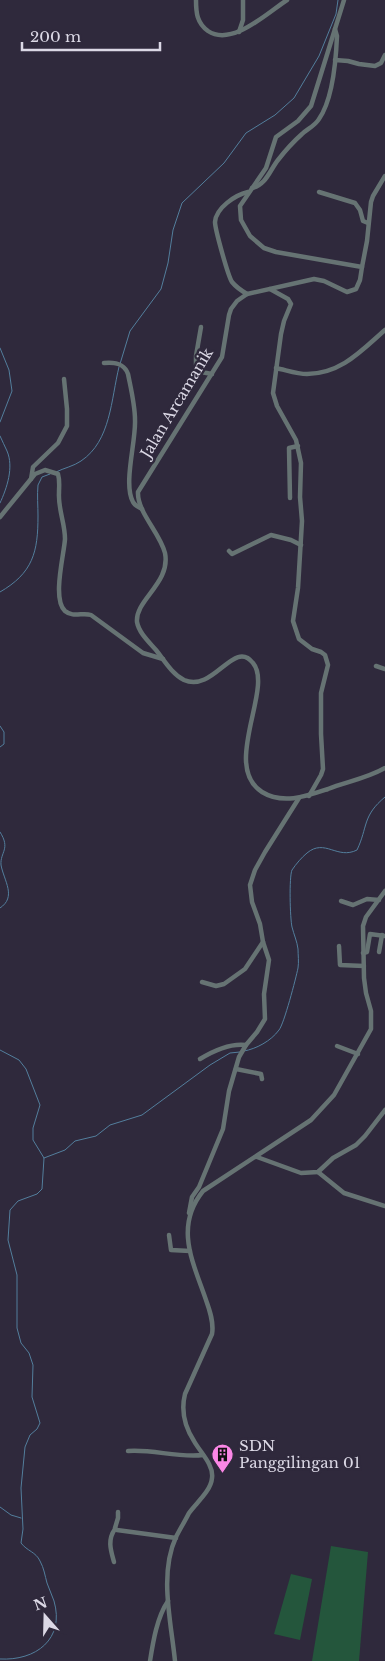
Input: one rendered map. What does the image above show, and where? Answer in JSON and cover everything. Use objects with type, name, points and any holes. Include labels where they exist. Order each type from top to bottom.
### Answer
[{"type":"street","points":[[196,0],[197,17],[201,24],[207,30],[217,35],[239,32],[287,0]]},
{"type":"street","points":[[239,32],[243,20],[243,0]]},
{"type":"street","points":[[344,0],[311,106],[298,121],[276,137],[268,163],[240,206],[239,216],[250,236],[264,248],[276,252],[362,267]]},
{"type":"street","points":[[335,29],[337,36],[330,91],[319,120],[279,158],[262,183],[228,202],[219,213],[215,222],[229,275],[236,286],[247,294],[314,279],[324,280],[344,292],[354,291],[358,286],[367,241],[372,196],[385,176]]},
{"type":"street","points":[[335,60],[375,66],[381,63],[385,55]]},
{"type":"street","points":[[320,192],[355,203],[360,210],[363,221],[368,223]]},
{"type":"street","points":[[270,290],[288,299],[291,304],[282,328],[274,384],[275,400],[298,446],[301,463],[298,588],[293,622],[295,632],[303,643],[325,655],[328,665],[321,693],[323,769],[322,775],[309,796]]},
{"type":"street","name":"Jalan Arcamanik","points":[[247,294],[237,300],[231,309],[224,351],[212,374],[140,486],[138,499],[162,545],[166,561],[160,580],[138,613],[137,623],[144,636],[175,674],[187,681],[197,682],[214,675],[230,660],[243,656],[250,659],[255,665],[258,680],[246,761],[250,775],[259,790],[270,796],[286,799],[299,798],[385,768]]},
{"type":"street","points":[[201,327],[196,367],[201,372],[212,374]]},
{"type":"street","points":[[276,368],[300,373],[323,372],[356,357],[385,330]]},
{"type":"street","points":[[104,363],[118,364],[125,367],[127,371],[136,421],[130,486],[133,502],[142,509]]},
{"type":"street","points":[[31,479],[33,467],[58,443],[67,426],[64,379]]},
{"type":"street","points":[[290,498],[289,448],[298,446]]},
{"type":"street","points":[[0,517],[39,471],[45,470],[56,473],[60,479],[60,505],[65,539],[60,585],[60,600],[63,609],[68,613],[87,614],[143,653],[163,659]]},
{"type":"street","points":[[229,551],[232,554],[271,535],[291,540],[300,545]]},
{"type":"street","points":[[376,666],[385,669]]},
{"type":"street","points":[[175,1661],[168,1601],[167,1569],[176,1538],[212,1479],[207,1461],[188,1430],[183,1414],[184,1394],[214,1328],[190,1251],[187,1228],[192,1197],[199,1187],[223,1129],[239,1057],[264,1019],[264,994],[269,960],[252,902],[250,885],[255,870],[265,852],[299,798]]},
{"type":"street","points":[[189,1216],[197,1198],[203,1191],[311,1120],[334,1095],[370,1029],[372,1018],[366,993],[363,926],[366,917],[385,891]]},
{"type":"street","points":[[341,901],[353,906],[367,899],[379,900]]},
{"type":"street","points":[[364,953],[367,952],[370,934],[384,935],[379,952]]},
{"type":"street","points":[[202,982],[216,986],[224,984],[245,968],[263,942]]},
{"type":"street","points":[[339,946],[340,965],[364,966]]},
{"type":"street","points":[[200,1059],[211,1052],[232,1046],[246,1045]]},
{"type":"street","points":[[337,1046],[358,1054]]},
{"type":"street","points":[[236,1069],[260,1074],[262,1078]]},
{"type":"street","points":[[318,1172],[340,1153],[360,1140],[385,1110]]},
{"type":"street","points":[[257,1157],[301,1172],[318,1172],[344,1193],[385,1206]]},
{"type":"street","points":[[170,1235],[170,1249],[190,1251]]},
{"type":"street","points":[[128,1451],[141,1450],[177,1456],[203,1455]]},
{"type":"street","points":[[114,1562],[110,1547],[112,1535],[116,1529],[118,1512]]},
{"type":"street","points":[[116,1529],[176,1538]]},
{"type":"street","points":[[150,1661],[156,1632],[168,1601]]},
{"type":"green space","points":[[331,1546],[368,1552],[359,1661],[312,1661]]},
{"type":"green space","points":[[291,1574],[312,1579],[300,1640],[274,1634]]},
{"type":"waterway","points":[[120,364],[130,331],[161,289],[168,263],[173,230],[182,203],[224,163],[246,133],[275,115],[294,98],[319,56],[336,14],[338,0]]},
{"type":"waterway","points":[[0,348],[9,370],[12,391],[0,422]]},
{"type":"waterway","points":[[56,472],[81,461],[91,453],[98,442],[108,418],[119,367]]},
{"type":"waterway","points":[[0,436],[7,451],[10,464],[7,484],[0,503]]},
{"type":"waterway","points":[[0,592],[11,585],[27,569],[35,551],[38,529],[38,485],[42,477],[50,474]]},
{"type":"waterway","points":[[0,726],[4,732],[4,744],[0,747]]},
{"type":"waterway","points":[[244,1051],[263,1044],[279,1030],[284,1019],[298,968],[298,946],[292,927],[291,915],[290,889],[292,870],[303,856],[313,849],[325,848],[343,853],[357,850],[372,810],[385,797]]},
{"type":"waterway","points":[[0,832],[5,843],[1,865],[9,894],[5,904],[0,908]]},
{"type":"waterway","points":[[0,1050],[19,1060],[26,1069],[40,1105],[33,1128],[33,1140],[44,1158],[42,1189],[37,1194],[18,1201],[10,1210],[8,1240],[17,1275],[17,1328],[21,1343],[29,1353],[33,1365],[32,1397],[40,1423],[37,1429],[30,1435],[25,1447],[21,1488],[23,1529],[21,1543],[38,1558],[41,1564],[54,1601],[56,1614],[55,1626],[51,1637],[45,1645],[36,1652],[25,1656],[13,1659],[0,1659]]},
{"type":"waterway","points":[[44,1158],[65,1150],[75,1141],[96,1136],[110,1125],[142,1115],[210,1065],[230,1053],[240,1052]]},
{"type":"waterway","points":[[0,1507],[11,1515],[21,1518]]},
{"type":"place","name":"SDN Panggilingan 01","points":[[223,1474]]}]
